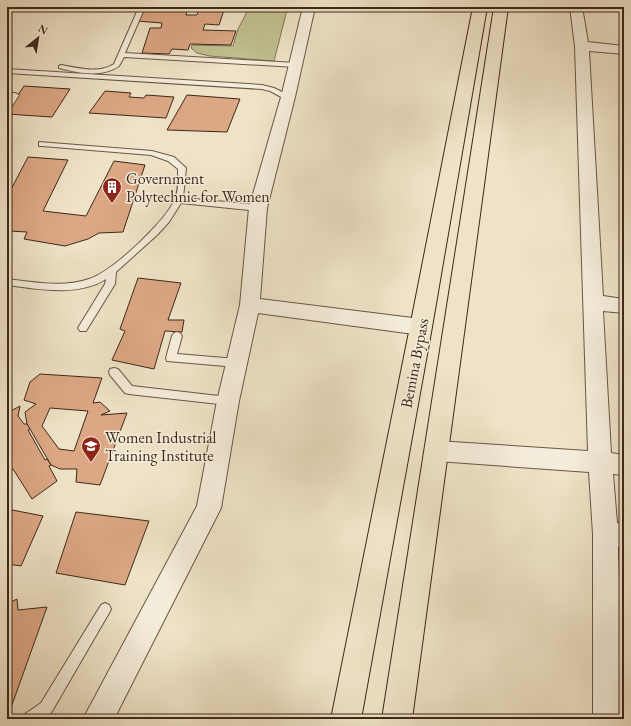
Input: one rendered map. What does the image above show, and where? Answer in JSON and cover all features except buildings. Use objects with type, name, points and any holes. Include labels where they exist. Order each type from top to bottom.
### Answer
[{"type":"highway","name":"Bemina Bypass","points":[[346,719],[421,327],[480,7]]},
{"type":"highway","name":"Bemina Bypass","points":[[396,719],[437,451],[501,7]]},
{"type":"street","points":[[98,719],[209,508],[228,401],[250,305],[258,208],[288,97],[309,7]]},
{"type":"street","points":[[576,7],[582,46],[600,462],[614,535],[608,719]]},
{"type":"street","points":[[582,46],[624,50]]},
{"type":"street","points":[[593,302],[624,306]]},
{"type":"street","points":[[250,305],[421,327]]},
{"type":"street","points":[[437,451],[624,465]]},
{"type":"lane","points":[[60,67],[88,70],[109,70],[117,65],[142,7]]},
{"type":"lane","points":[[121,55],[296,65]]},
{"type":"lane","points":[[7,71],[262,87],[272,89],[288,97]]},
{"type":"lane","points":[[7,107],[16,95]]},
{"type":"lane","points":[[7,282],[70,286],[93,282],[112,271],[160,226],[179,200],[182,168],[171,159],[152,153],[42,144]]},
{"type":"lane","points":[[179,200],[258,208]]},
{"type":"lane","points":[[83,328],[110,284],[112,271]]},
{"type":"lane","points":[[177,336],[171,358],[237,363]]},
{"type":"lane","points":[[114,372],[129,390],[228,401]]},
{"type":"lane","points":[[30,719],[46,708],[105,609]]},
{"type":"green space","points":[[249,8],[287,10],[274,61],[210,56],[197,53],[191,48],[192,45],[233,46],[238,29]]},
{"type":"place","name":"Government Polytechnic for Women","points":[[112,204]]},
{"type":"place","name":"Women Industrial Training Institute","points":[[91,463]]}]
